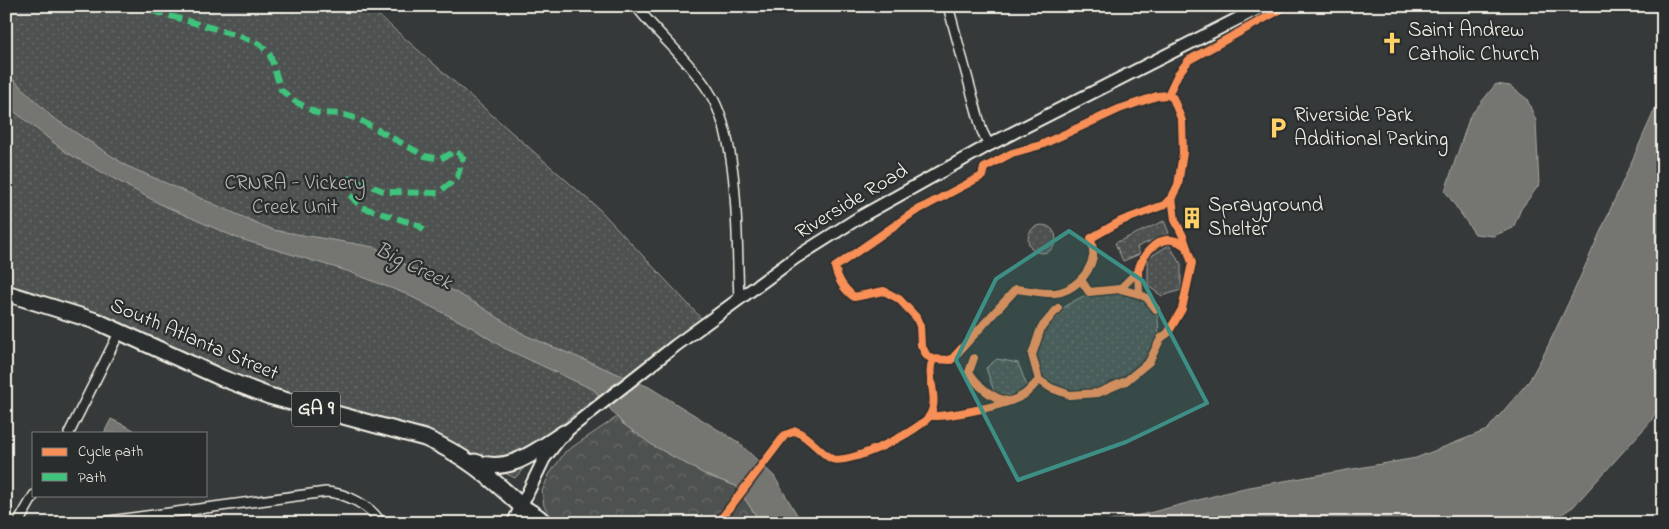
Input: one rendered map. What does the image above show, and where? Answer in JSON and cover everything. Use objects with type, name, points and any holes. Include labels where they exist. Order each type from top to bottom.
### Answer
[{"type":"main road","name":"South Atlanta Street","points":[[6,293],[71,312],[120,331],[243,386],[294,404],[403,431],[445,447],[494,479],[521,506],[544,523]]},
{"type":"main road","points":[[463,457],[481,464],[506,465],[523,458],[564,433]]},
{"type":"main road","name":"South Atlanta Street","points":[[521,506],[527,523]]},
{"type":"street","points":[[636,6],[690,63],[710,92],[724,124],[732,158],[739,299]]},
{"type":"street","points":[[948,6],[982,131],[989,145]]},
{"type":"street","name":"Riverside Road","points":[[513,523],[544,459],[564,433],[649,366],[827,236],[989,145],[1263,6]]},
{"type":"street","points":[[69,432],[120,331]]},
{"type":"street","points":[[94,523],[326,492],[337,492],[349,497],[376,514],[382,523]]},
{"type":"street","points":[[22,522],[34,496]]},
{"type":"highlighted area","points":[[1069,231],[1143,281],[1207,403],[1126,442],[1018,480],[956,360],[996,279]]},
{"type":"green space","name":"CRNRA - Vickery Creek Unit","points":[[6,6],[368,6],[600,210],[703,320],[569,418],[515,478],[470,456],[463,449],[353,416],[6,301]]},
{"type":"green space","points":[[1164,221],[1169,233],[1137,247],[1140,254],[1123,261],[1115,243]]},
{"type":"green space","points":[[1042,225],[1052,229],[1056,239],[1052,249],[1042,253],[1032,249],[1028,239],[1032,229]]},
{"type":"green space","points":[[1169,245],[1181,264],[1181,290],[1162,296],[1148,286],[1148,258]]},
{"type":"green space","points":[[1121,291],[1135,294],[1156,312],[1159,328],[1158,336],[1150,357],[1130,376],[1110,387],[1088,392],[1077,392],[1052,385],[1039,371],[1036,358],[1037,345],[1048,323],[1057,313],[1079,298],[1098,292]]},
{"type":"green space","points":[[997,359],[1018,363],[1027,386],[1018,396],[995,394],[986,368]]},
{"type":"green space","points":[[617,417],[622,423],[706,475],[736,486],[761,523],[556,523],[544,506],[542,491],[549,475],[565,452]]},
{"type":"shaded area","points":[[6,72],[52,117],[127,166],[273,230],[374,247],[477,304],[525,335],[649,387],[738,442],[774,476],[802,523],[761,523],[736,486],[706,475],[652,445],[622,423],[594,390],[504,348],[471,327],[406,294],[347,271],[237,238],[160,204],[67,153],[6,105]]},
{"type":"shaded area","points":[[1496,84],[1510,86],[1527,99],[1536,121],[1539,185],[1521,209],[1513,228],[1493,236],[1475,234],[1445,191],[1470,116]]},
{"type":"shaded area","points":[[1663,91],[1663,398],[1651,421],[1573,507],[1548,523],[1102,523],[1149,513],[1244,488],[1416,458],[1487,430],[1529,381],[1545,352]]},
{"type":"shaded area","points":[[111,419],[134,430],[133,432],[104,432]]},
{"type":"marked path","points":[[135,6],[237,35],[260,44],[270,55],[281,90],[296,102],[317,113],[342,114],[358,119],[425,156],[440,159],[456,151],[463,158],[457,178],[438,193],[386,192],[350,178],[349,194],[361,207],[418,225],[424,230]]},
{"type":"cycle path","points":[[1168,95],[1178,74],[1189,60],[1287,6]]},
{"type":"cycle path","points":[[718,523],[785,435],[796,431],[832,459],[841,459],[869,452],[900,438],[924,422],[930,415],[934,401],[931,373],[933,359],[927,356],[921,345],[920,326],[916,317],[899,299],[884,291],[854,297],[841,284],[835,267],[914,212],[982,176],[984,168],[1012,153],[1041,145],[1119,109],[1157,96],[1168,95],[1173,98],[1182,121],[1183,153],[1178,185],[1172,197],[1164,205],[1121,221],[1091,238],[1093,253],[1091,264],[1084,276],[1074,285],[1062,292],[1055,293],[1016,289],[951,360],[933,359]]},
{"type":"cycle path","points":[[1058,308],[1041,328],[1032,355],[1039,380],[1051,388],[1070,395],[1098,393],[1126,381],[1149,362],[1161,338],[1168,333],[1182,309],[1192,263],[1183,236],[1175,220],[1172,197]]},
{"type":"cycle path","points":[[1138,271],[1145,255],[1157,243],[1164,240],[1172,240],[1179,242],[1187,248]]},
{"type":"cycle path","points":[[1120,289],[1138,271],[1139,294],[1147,298],[1156,309]]},
{"type":"cycle path","points":[[1081,280],[1089,292],[1120,289],[1139,294]]},
{"type":"cycle path","points":[[974,358],[969,372],[972,377],[989,394],[1007,401]]},
{"type":"cycle path","points":[[930,416],[964,412],[1006,402],[1025,394],[1039,380]]},
{"type":"place","name":"Saint Andrew Catholic Church","points":[[1392,43]]},
{"type":"place","name":"Riverside Park Additional Parking","points":[[1278,128]]},
{"type":"place","name":"Sprayground Shelter","points":[[1192,218]]},
{"type":"water label","name":"Big Creek","points":[[413,267]]}]
